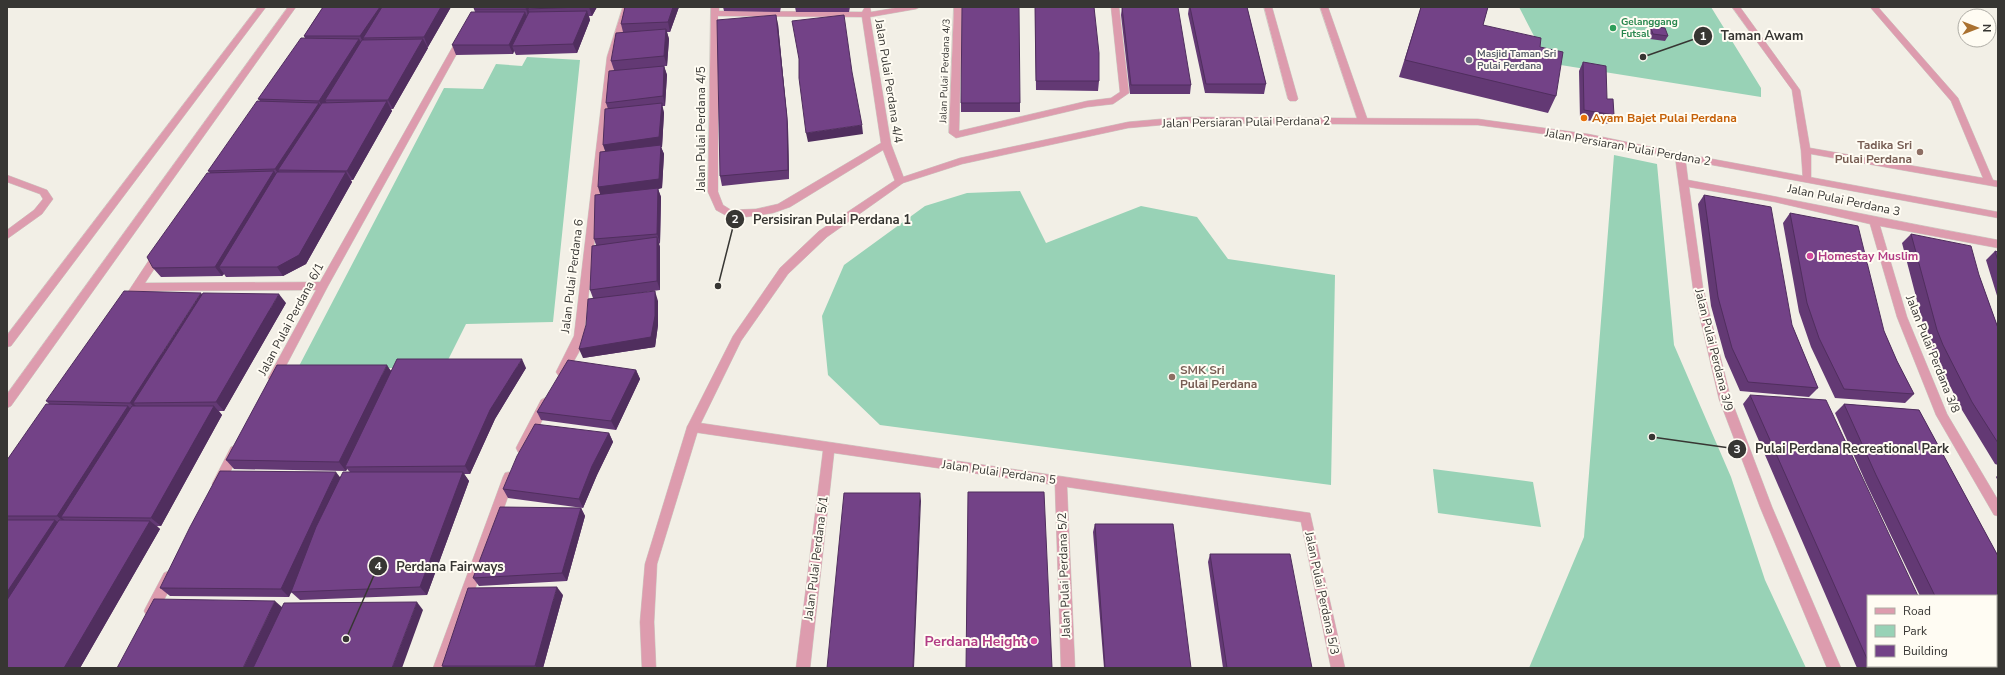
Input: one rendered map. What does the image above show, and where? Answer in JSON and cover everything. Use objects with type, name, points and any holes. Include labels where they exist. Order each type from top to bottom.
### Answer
[{"type":"street","points":[[7,343],[262,7]]},
{"type":"street","points":[[7,403],[292,7]]},
{"type":"street","name":"Jalan Pulai Perdana 6","points":[[440,668],[514,463],[573,352],[579,336],[611,57],[627,7]]},
{"type":"street","points":[[715,10],[867,11],[916,7]]},
{"type":"street","name":"Jalan Pulai Perdana 4/3","points":[[958,7],[954,133],[956,135],[1087,104],[1112,101],[1125,93],[1115,7]]},
{"type":"street","points":[[1268,7],[1293,99]]},
{"type":"street","points":[[1324,7],[1363,121]]},
{"type":"street","points":[[1736,7],[1796,90],[1806,150],[1806,178]]},
{"type":"street","points":[[1874,7],[1955,100],[1993,183]]},
{"type":"street","name":"Jalan Pulai Perdana 4/5","points":[[715,10],[713,192],[716,203],[724,211],[737,214],[752,213],[777,208],[787,204],[886,144]]},
{"type":"street","name":"Jalan Pulai Perdana 4/4","points":[[867,11],[886,144],[900,180]]},
{"type":"street","name":"Jalan Pulai Perdana 6/1","points":[[268,390],[323,286],[468,28]]},
{"type":"street","name":"Jalan Persiaran Pulai Perdana 2","points":[[649,668],[647,622],[651,564],[693,427],[737,339],[784,271],[823,234],[900,180],[960,161],[1128,125],[1184,120],[1478,122],[1588,137],[1680,156],[1806,178],[1998,215]]},
{"type":"street","points":[[1806,150],[1993,183]]},
{"type":"street","name":"Jalan Pulai Perdana 3/9","points":[[1680,156],[1685,183],[1698,288],[1724,399],[1766,507],[1834,668]]},
{"type":"street","points":[[7,178],[44,192],[48,199],[38,212],[7,235]]},
{"type":"street","name":"Jalan Pulai Perdana 3","points":[[1685,183],[1775,199],[1874,221],[1998,244]]},
{"type":"street","name":"Jalan Pulai Perdana 3/8","points":[[1874,221],[1902,316],[1942,415],[1998,511]]},
{"type":"street","points":[[118,313],[163,248]]},
{"type":"street","points":[[136,287],[323,286]]},
{"type":"street","name":"Jalan Pulai Perdana 5","points":[[693,427],[1306,517]]},
{"type":"street","points":[[213,494],[242,438]]},
{"type":"street","name":"Jalan Pulai Perdana 5/1","points":[[803,668],[829,447]]},
{"type":"street","name":"Jalan Pulai Perdana 5/2","points":[[1061,481],[1068,668]]},
{"type":"street","name":"Jalan Pulai Perdana 5/3","points":[[1306,517],[1338,668]]},
{"type":"street","points":[[146,619],[176,564]]},
{"type":"green space","points":[[1519,7],[1711,7],[1761,88],[1761,97],[1548,63]]},
{"type":"green space","points":[[527,57],[580,60],[553,322],[466,324],[444,368],[298,368],[444,88],[483,89],[496,64],[522,66]]},
{"type":"green space","points":[[1614,155],[1657,164],[1674,345],[1731,477],[1765,580],[1806,668],[1529,668],[1584,537]]},
{"type":"green space","points":[[1020,191],[1046,243],[1141,206],[1197,217],[1228,259],[1335,275],[1331,485],[880,425],[828,375],[822,316],[844,265],[925,206],[967,193]]},
{"type":"green space","points":[[1433,469],[1533,482],[1541,527],[1438,513]]},
{"type":"building","points":[[323,7],[380,7],[360,36],[304,36]]},
{"type":"building","points":[[382,7],[441,7],[424,37],[363,38]]},
{"type":"building","points":[[475,7],[527,7],[526,9],[474,9]]},
{"type":"building","points":[[529,7],[580,7],[528,9]]},
{"type":"building","points":[[625,7],[673,7],[668,22],[621,24]]},
{"type":"building","points":[[962,7],[1019,7],[1020,103],[961,103]]},
{"type":"building","points":[[1035,7],[1094,7],[1099,53],[1099,81],[1036,81]]},
{"type":"building","points":[[1122,7],[1178,7],[1191,85],[1131,85]]},
{"type":"building","points":[[1190,7],[1247,7],[1266,84],[1206,84]]},
{"type":"building","name":"Masjid Taman Sri Pulai Perdana","points":[[1421,7],[1488,7],[1483,25],[1541,38],[1540,47],[1563,52],[1556,96],[1405,60]]},
{"type":"building","points":[[587,11],[573,44],[512,46],[529,12]]},
{"type":"building","points":[[471,12],[525,12],[509,45],[452,45]]},
{"type":"building","points":[[776,15],[787,117],[788,170],[720,176],[717,20]]},
{"type":"building","points":[[844,15],[852,72],[862,125],[806,133],[799,78],[799,59],[792,21]]},
{"type":"building","points":[[1650,26],[1665,28],[1668,36],[1653,34]]},
{"type":"building","points":[[666,29],[664,56],[611,61],[616,33]]},
{"type":"building","points":[[301,38],[359,39],[319,101],[258,99]]},
{"type":"building","points":[[423,39],[388,100],[325,100],[362,40]]},
{"type":"building","points":[[1583,62],[1606,66],[1607,99],[1613,99],[1614,115],[1584,110]]},
{"type":"building","points":[[664,66],[663,96],[606,103],[609,71]]},
{"type":"building","points":[[257,101],[319,103],[275,169],[208,171]]},
{"type":"building","points":[[387,101],[347,171],[278,170],[322,103]]},
{"type":"building","points":[[662,103],[659,137],[603,145],[605,109]]},
{"type":"building","points":[[661,145],[659,179],[598,187],[600,152]]},
{"type":"building","points":[[274,171],[215,267],[153,268],[147,257],[207,173]]},
{"type":"building","points":[[277,172],[346,172],[299,255],[277,267],[219,267]]},
{"type":"building","points":[[658,188],[657,234],[594,239],[595,195]]},
{"type":"building","points":[[1704,195],[1771,207],[1792,325],[1818,388],[1748,382],[1732,348],[1718,297]]},
{"type":"building","points":[[1790,213],[1858,226],[1884,331],[1914,394],[1844,389],[1819,338],[1807,303]]},
{"type":"building","points":[[1911,234],[1971,246],[1979,275],[1998,328],[1998,443],[1972,402],[1943,345],[1937,330]]},
{"type":"building","points":[[657,237],[657,281],[590,290],[592,246]]},
{"type":"building","points":[[1995,251],[1998,252],[1998,261]]},
{"type":"building","points":[[124,291],[201,293],[130,403],[46,401]]},
{"type":"building","points":[[655,291],[655,316],[651,337],[579,349],[586,325],[588,299]]},
{"type":"building","points":[[203,293],[279,294],[216,402],[133,403]]},
{"type":"building","points":[[397,359],[522,359],[490,410],[465,466],[345,467]]},
{"type":"building","points":[[568,360],[636,370],[611,421],[537,412]]},
{"type":"building","points":[[277,365],[387,365],[339,462],[226,460]]},
{"type":"building","points":[[1750,395],[1826,400],[1918,595],[1867,595],[1867,659]]},
{"type":"building","points":[[46,404],[128,406],[57,516],[7,516],[7,460]]},
{"type":"building","points":[[1844,404],[1919,410],[1998,556],[1998,668],[1976,667],[1997,667],[1997,595],[1935,595],[1876,475]]},
{"type":"building","points":[[132,406],[214,406],[151,518],[61,517]]},
{"type":"building","points":[[535,424],[609,433],[592,466],[579,499],[503,489],[517,456]]},
{"type":"building","points":[[220,471],[336,472],[281,589],[160,588]]},
{"type":"building","points":[[343,472],[463,472],[420,587],[291,592],[316,527]]},
{"type":"building","points":[[968,492],[1044,492],[1052,668],[966,668]]},
{"type":"building","points":[[844,493],[920,493],[913,668],[827,668]]},
{"type":"building","points":[[500,507],[581,508],[562,573],[473,578]]},
{"type":"building","points":[[7,520],[55,520],[7,592]]},
{"type":"building","points":[[59,520],[150,521],[64,668],[7,668],[7,600]]},
{"type":"building","points":[[1095,524],[1173,524],[1191,668],[1105,668]]},
{"type":"building","points":[[1210,554],[1290,554],[1312,668],[1227,668]]},
{"type":"building","points":[[557,587],[535,666],[442,666],[468,588]]},
{"type":"building","points":[[154,599],[275,601],[243,668],[117,668]]},
{"type":"building","points":[[417,602],[392,668],[253,668],[284,603]]},
{"type":"building","points":[[1872,667],[1955,668],[1872,668]]},
{"type":"place","name":"Gelanggang Futsal","points":[[1613,28]]},
{"type":"place","name":"Taman Awam","points":[[1643,57]]},
{"type":"place","name":"Masjid Taman Sri Pulai Perdana","points":[[1469,60]]},
{"type":"place","name":"Ayam Bajet Pulai Perdana","points":[[1584,118]]},
{"type":"place","name":"Tadika Sri Pulai Perdana","points":[[1920,152]]},
{"type":"place","name":"Homestay Muslim","points":[[1810,256]]},
{"type":"place","name":"Persisiran Pulai Perdana 1","points":[[718,286]]},
{"type":"place","name":"SMK Sri Pulai Perdana","points":[[1172,377]]},
{"type":"place","name":"Pulai Perdana Recreational Park","points":[[1652,437]]},
{"type":"place","name":"Perdana Fairways","points":[[346,639]]},
{"type":"place","name":"Perdana Height","points":[[1034,641]]}]
